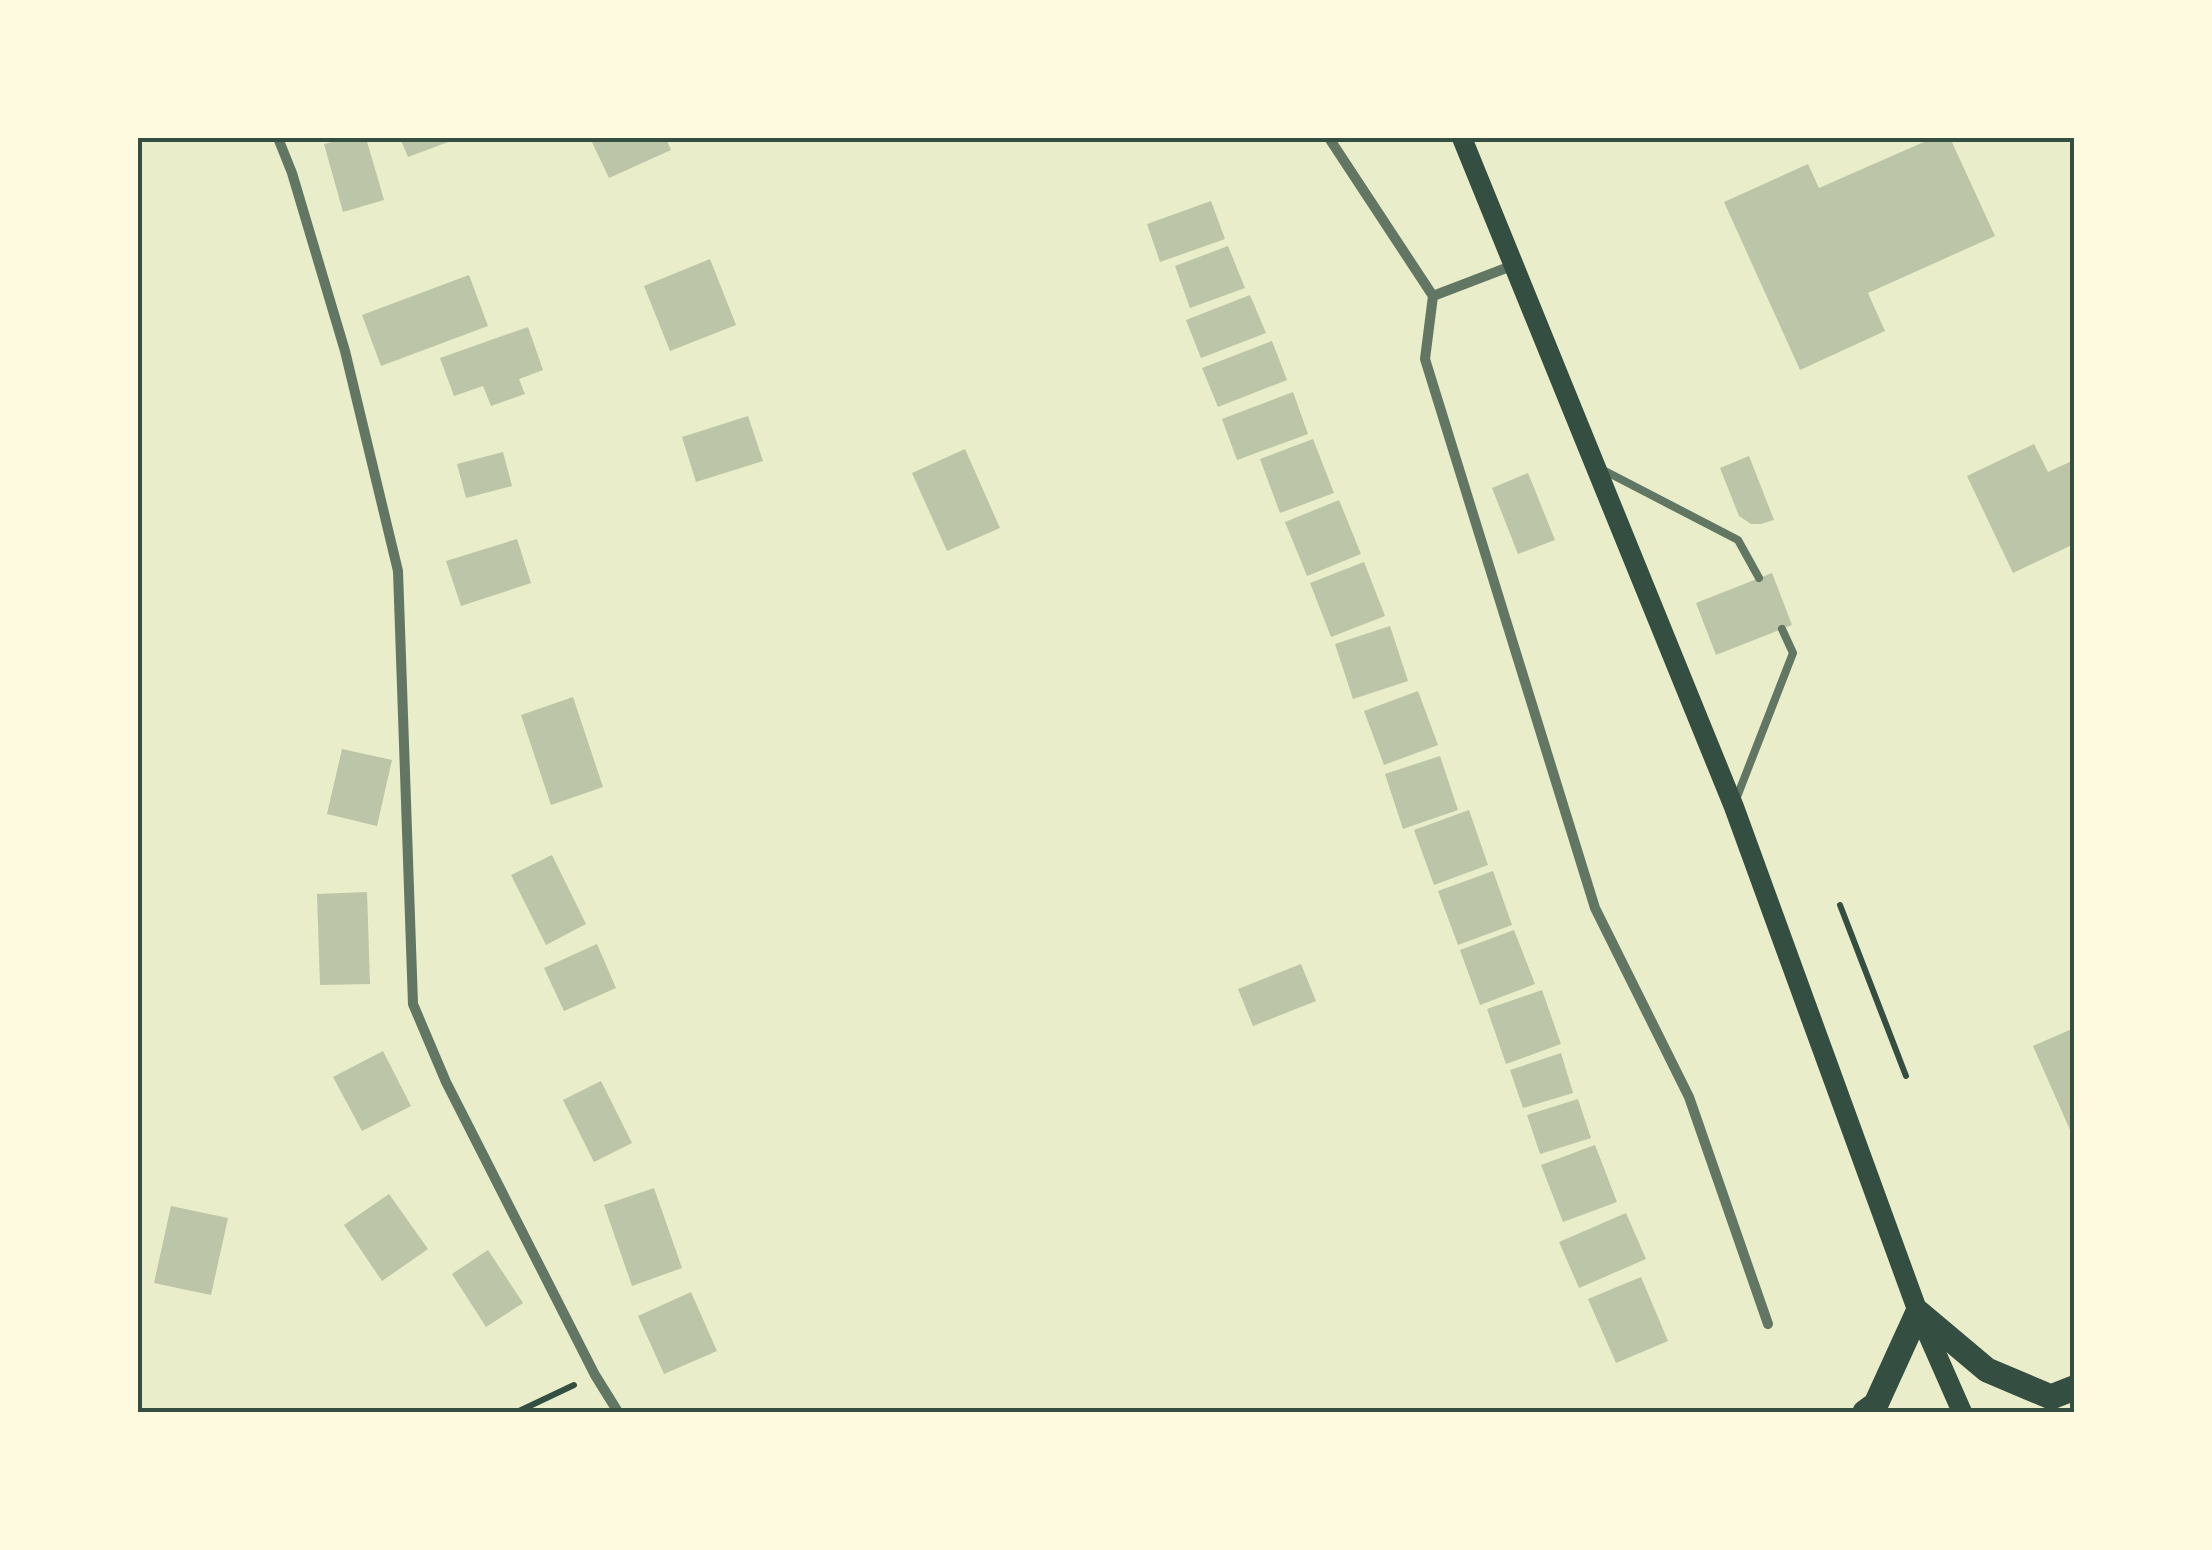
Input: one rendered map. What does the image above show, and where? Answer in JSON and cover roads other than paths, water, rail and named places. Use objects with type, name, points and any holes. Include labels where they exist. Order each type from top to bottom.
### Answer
[{"type":"main road","points":[[1462,138],[1734,807],[1918,1312],[1962,1412]]},
{"type":"main road","points":[[1918,1312],[1987,1370],[2054,1399]]},
{"type":"main road","points":[[1864,1412],[1876,1404],[1918,1312]]},
{"type":"street","points":[[278,138],[345,350],[398,571],[413,1004],[446,1082],[595,1375],[618,1412]]},
{"type":"street","points":[[1329,138],[1433,296],[1424,360],[1595,908],[1689,1097],[1768,1324]]},
{"type":"street","points":[[1433,296],[1514,265]]},
{"type":"lane","points":[[1595,465],[1738,540],[1759,578]]},
{"type":"lane","points":[[1734,807],[1793,653],[1782,629]]}]
